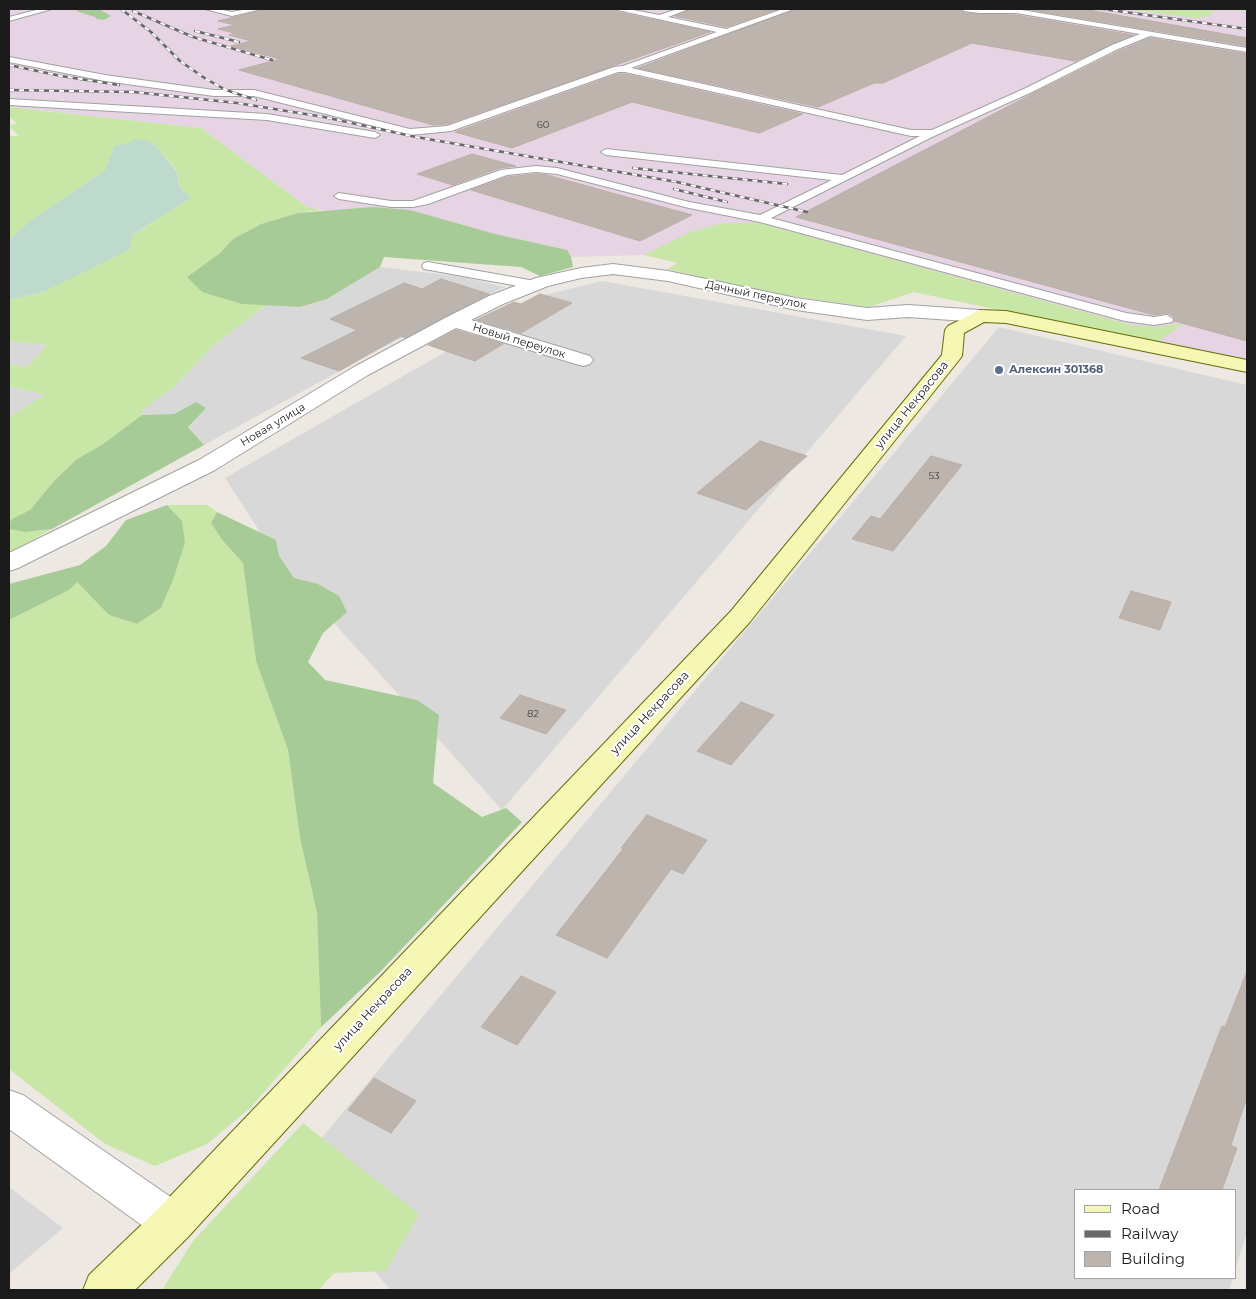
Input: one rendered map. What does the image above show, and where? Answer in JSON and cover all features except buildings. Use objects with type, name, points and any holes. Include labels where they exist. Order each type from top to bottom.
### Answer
[{"type":"main road","points":[[980,316],[1006,318],[1247,366]]},
{"type":"main road","name":"улица Некрасова","points":[[105,1290],[173,1223],[740,617],[952,356],[955,330],[980,316]]},
{"type":"street","name":"Дачный переулок","points":[[535,285],[581,273],[613,269],[668,276],[796,304],[867,314],[908,312],[980,316]]},
{"type":"street","name":"Новая улица","points":[[9,564],[207,465],[361,371],[454,321],[496,300],[535,285]]},
{"type":"street","name":"Новый переулок","points":[[454,321],[583,360]]},
{"type":"street","points":[[9,1107],[173,1223]]},
{"type":"lane","points":[[9,20],[48,9]]},
{"type":"lane","points":[[209,9],[232,14],[258,9]]},
{"type":"lane","points":[[617,9],[726,31]]},
{"type":"lane","points":[[659,17],[685,9]]},
{"type":"lane","points":[[625,69],[790,9]]},
{"type":"lane","points":[[967,9],[1016,10],[1247,50]]},
{"type":"lane","points":[[761,219],[934,133],[1029,90],[1115,47],[1150,33]]},
{"type":"lane","points":[[9,60],[105,78],[214,93],[254,93],[410,132]]},
{"type":"lane","points":[[9,102],[267,117],[300,121],[335,130],[378,135],[404,134],[448,129],[617,69],[625,69],[911,133],[934,133]]},
{"type":"lane","points":[[606,152],[844,178]]},
{"type":"lane","points":[[339,196],[391,204],[413,204],[424,202],[505,172],[536,169],[557,171],[689,205],[761,219],[1126,317],[1154,321],[1167,319]]},
{"type":"lane","points":[[428,266],[535,285]]},
{"type":"shaded area","points":[[9,9],[1247,9],[1247,361],[914,292],[869,307],[667,269],[678,263],[644,255],[571,257],[514,250],[487,265],[437,260],[407,228],[307,207],[201,128],[9,107]]},
{"type":"shaded area","points":[[380,267],[464,277],[504,287],[380,349],[204,445],[188,426],[206,408],[196,402],[174,414],[142,415],[140,411],[175,386],[215,344],[267,304],[300,307],[327,299]]},
{"type":"shaded area","points":[[602,281],[906,336],[502,810],[281,564],[225,478],[545,295]]},
{"type":"shaded area","points":[[999,327],[1247,385],[1247,1232],[1236,1268],[1236,1189],[1074,1189],[1074,1279],[1233,1279],[1229,1290],[391,1290],[289,1177]]},
{"type":"shaded area","points":[[9,341],[48,345],[27,367],[9,365]]},
{"type":"shaded area","points":[[9,386],[45,395],[9,417]]},
{"type":"shaded area","points":[[9,1187],[63,1228],[9,1274]]},
{"type":"green space","points":[[81,9],[99,9],[111,16],[104,20],[97,19],[76,11]]},
{"type":"green space","points":[[1124,9],[1247,9],[1247,11],[1223,10],[1212,12],[1209,16],[1196,18]]},
{"type":"green space","points":[[9,107],[201,128],[307,207],[320,210],[298,213],[261,224],[233,239],[220,253],[187,277],[242,304],[267,304],[215,344],[175,386],[141,411],[142,415],[103,444],[77,459],[54,481],[30,510],[12,519],[9,523],[9,417],[45,395],[9,386],[9,365],[27,367],[47,345],[9,341],[9,300],[43,292],[75,275],[131,236],[191,198],[179,186],[177,171],[156,146],[129,143],[114,146],[105,170],[30,221],[9,240],[9,136],[19,136],[9,126],[17,123],[9,117]]},
{"type":"green space","points":[[134,139],[146,140],[156,146],[177,172],[179,186],[191,198],[132,235],[129,250],[43,292],[9,300],[9,240],[30,221],[105,170],[114,146],[129,143]]},
{"type":"green space","points":[[373,207],[410,210],[495,234],[567,250],[573,267],[540,276],[521,267],[384,257],[380,267],[327,299],[300,307],[242,304],[202,292],[187,277],[220,253],[233,239],[261,224],[298,213]]},
{"type":"green space","points":[[723,223],[759,223],[1131,325],[1157,327],[1184,323],[1156,343],[914,292],[869,307],[750,290],[667,269],[678,263],[644,255],[690,232]]},
{"type":"green space","points":[[196,402],[206,408],[188,427],[204,445],[52,529],[25,532],[9,529],[9,523],[12,519],[30,510],[54,481],[77,459],[103,444],[142,415],[174,414]]},
{"type":"green space","points":[[167,505],[207,505],[217,512],[211,523],[223,541],[243,563],[256,661],[288,750],[300,838],[317,913],[321,1027],[250,1108],[207,1144],[155,1166],[105,1144],[9,1069],[9,620],[69,590],[77,582],[109,615],[137,624],[161,608],[173,580],[182,521]]},
{"type":"green space","points":[[167,505],[182,521],[185,542],[173,580],[161,608],[137,624],[109,615],[77,582],[69,590],[9,620],[9,584],[80,565],[106,546],[126,520]]},
{"type":"green space","points":[[217,512],[276,540],[279,556],[294,578],[318,584],[339,596],[347,612],[323,633],[308,662],[325,680],[417,700],[439,715],[433,783],[482,817],[506,808],[522,822],[379,973],[321,1027],[317,913],[300,838],[288,750],[256,661],[243,563],[223,541],[211,523]]},
{"type":"green space","points":[[9,529],[25,532],[52,529],[9,553]]},
{"type":"green space","points":[[303,1123],[419,1214],[386,1271],[334,1273],[319,1290],[162,1290],[193,1241]]},
{"type":"railway","points":[[121,9],[151,32],[180,61],[206,79],[226,90],[256,100]]},
{"type":"railway","points":[[1103,9],[1247,29]]},
{"type":"railway","points":[[133,11],[193,37],[272,60]]},
{"type":"railway","points":[[195,31],[239,42]]},
{"type":"railway","points":[[9,65],[61,76],[119,85]]},
{"type":"railway","points":[[9,90],[134,92],[237,103],[324,117],[416,137],[677,182],[807,212]]},
{"type":"railway","points":[[633,168],[787,184]]},
{"type":"railway","points":[[674,189],[727,202]]},
{"type":"place","name":"Алексин 301368","points":[[999,370]]}]
